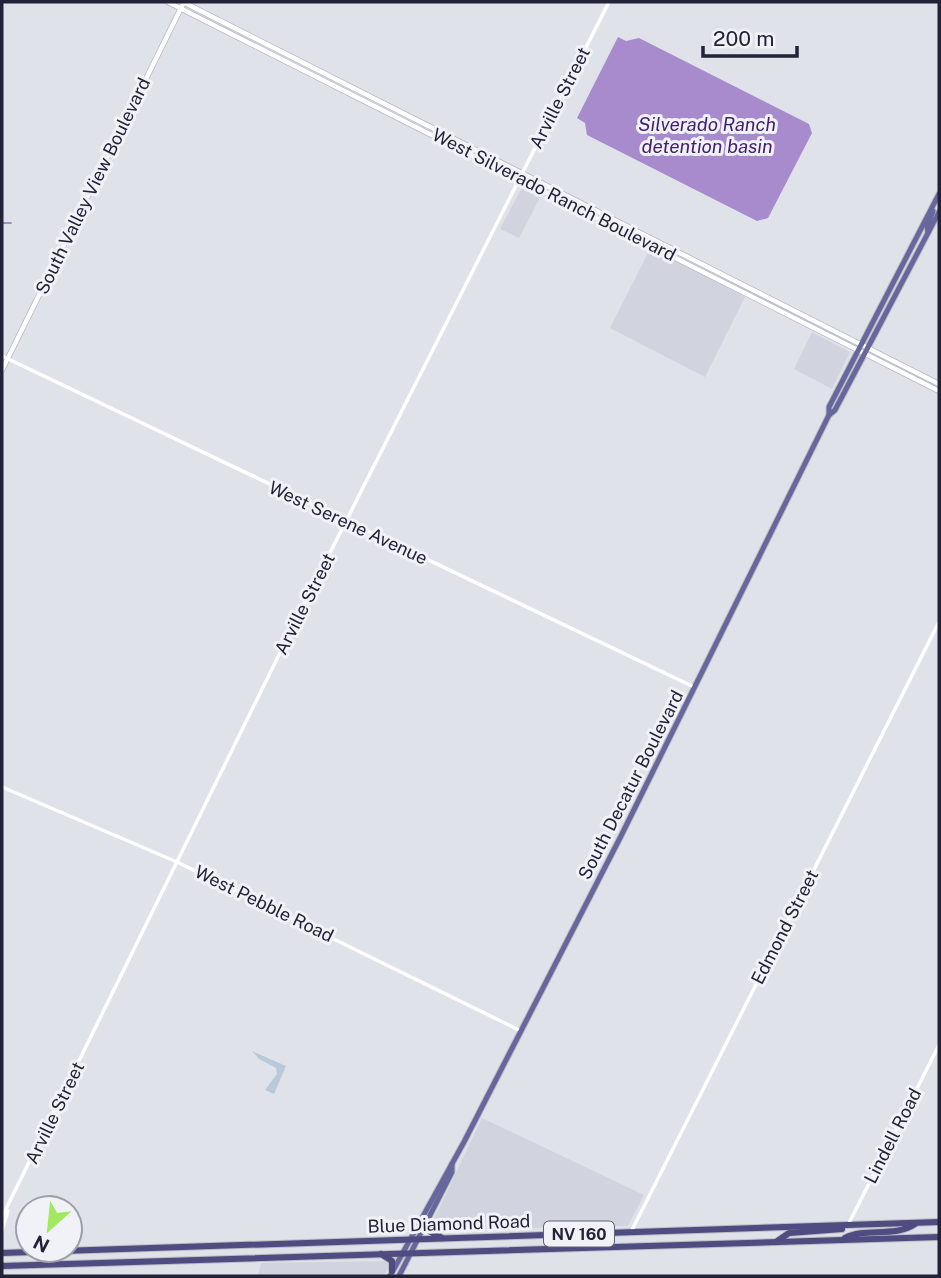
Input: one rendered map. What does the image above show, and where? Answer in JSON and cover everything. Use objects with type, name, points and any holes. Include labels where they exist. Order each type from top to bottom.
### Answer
[{"type":"highway","name":"Blue Diamond Road","points":[[2,1253],[939,1222]]},
{"type":"highway","points":[[840,1240],[854,1233],[906,1230],[916,1223]]},
{"type":"highway","points":[[427,1224],[431,1232],[443,1238]]},
{"type":"highway","points":[[776,1242],[789,1233],[836,1231],[848,1227]]},
{"type":"highway","name":"Blue Diamond Road","points":[[2,1266],[939,1237]]},
{"type":"highway","points":[[379,1253],[392,1261],[391,1274]]},
{"type":"main road","name":"West Silverado Ranch Boulevard","points":[[169,2],[402,112],[939,391]]},
{"type":"main road","name":"West Silverado Ranch Boulevard","points":[[184,2],[390,112],[522,175]]},
{"type":"main road","name":"South Valley View Boulevard","points":[[2,370],[5,357],[184,2]]},
{"type":"main road","points":[[390,112],[402,112]]},
{"type":"main road","name":"South Decatur Boulevard","points":[[829,415],[829,407],[857,347],[939,194]]},
{"type":"main road","points":[[928,232],[926,228],[935,201]]},
{"type":"main road","name":"South Decatur Boulevard","points":[[391,1274],[521,1031],[695,688],[829,415],[835,410],[939,212]]},
{"type":"main road","name":"West Silverado Ranch Boulevard","points":[[865,351],[939,384]]},
{"type":"main road","name":"South Decatur Boulevard","points":[[399,1276],[452,1172],[452,1164]]},
{"type":"street","name":"Arville Street","points":[[2,1230],[8,1211],[177,862],[609,2]]},
{"type":"street","name":"West Serene Avenue","points":[[5,357],[695,688]]},
{"type":"street","name":"Edmond Street","points":[[631,1232],[939,622]]},
{"type":"street","name":"West Pebble Road","points":[[2,787],[177,862],[521,1031]]},
{"type":"street","name":"Lindell Road","points":[[848,1227],[939,1045]]},
{"type":"street","name":"Arville Street","points":[[2,1217],[8,1211]]},
{"type":"shaded area","points":[[524,183],[543,192],[519,238],[500,229]]},
{"type":"shaded area","points":[[651,247],[745,297],[705,377],[610,328]]},
{"type":"shaded area","points":[[812,332],[850,352],[832,389],[794,369]]},
{"type":"shaded area","points":[[252,1051],[286,1066],[274,1094],[265,1090],[277,1074],[276,1068],[259,1059]]},
{"type":"shaded area","points":[[482,1118],[644,1195],[628,1226],[434,1230],[431,1225]]},
{"type":"shaded area","points":[[388,1261],[389,1267],[384,1276],[258,1276],[261,1263]]},
{"type":"water","name":"Silverado Ranch detention basin","points":[[618,37],[626,41],[639,38],[809,124],[812,133],[768,218],[757,221],[587,135],[585,123],[577,118]]},
{"type":"waterway","points":[[2,223],[11,223]]}]
